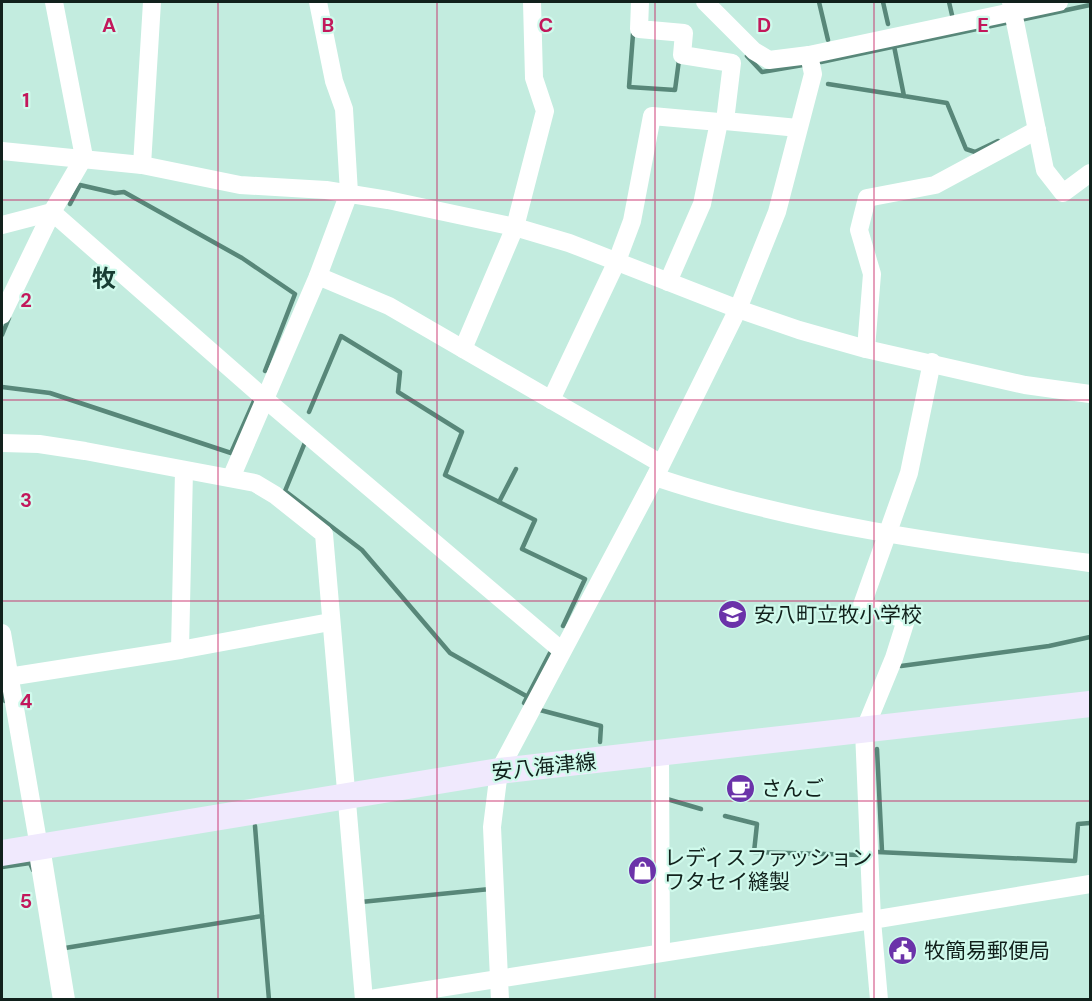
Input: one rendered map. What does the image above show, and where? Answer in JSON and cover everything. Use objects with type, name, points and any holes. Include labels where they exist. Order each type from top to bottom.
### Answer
[{"type":"main road","name":"安八海津線","points":[[2,853],[499,771],[1090,704]]},
{"type":"street","points":[[2,315],[52,212],[84,157],[54,2]]},
{"type":"street","points":[[142,165],[152,2]]},
{"type":"street","points":[[231,478],[318,276],[349,194],[344,109],[334,81],[318,2]]},
{"type":"street","points":[[463,349],[515,227],[545,111],[534,78],[532,2]]},
{"type":"street","points":[[640,2],[639,29],[684,33],[682,56],[732,63],[722,121],[702,204],[668,282]]},
{"type":"street","points":[[705,2],[754,51],[769,60],[809,55],[1012,6],[1059,2]]},
{"type":"street","points":[[1012,6],[1045,170],[1063,193],[1090,173]]},
{"type":"street","points":[[500,999],[492,827],[499,771],[658,470],[738,309],[777,212],[813,74],[809,55]]},
{"type":"street","points":[[551,400],[617,261],[632,221],[652,116],[798,128]]},
{"type":"street","points":[[866,349],[872,274],[859,230],[867,198],[935,185],[1036,130]]},
{"type":"street","points":[[2,151],[84,157],[142,165],[240,184],[297,187],[349,194],[515,227],[617,261],[738,309],[866,349],[932,362],[1025,385],[1090,393]]},
{"type":"street","points":[[2,225],[52,212]]},
{"type":"street","points":[[52,212],[265,399],[561,650]]},
{"type":"street","points":[[318,276],[389,306],[551,400],[658,470],[714,497],[889,534],[1090,563]]},
{"type":"street","points":[[879,999],[872,920],[864,730],[894,658],[906,620],[862,604],[909,473],[932,362]]},
{"type":"street","points":[[2,443],[39,444],[74,449],[255,483],[275,495],[324,534],[364,999],[1090,884]]},
{"type":"street","points":[[180,650],[184,471]]},
{"type":"street","points":[[5,677],[180,650],[330,622]]},
{"type":"street","points":[[2,633],[5,677],[39,847],[64,999]]},
{"type":"street","points":[[660,754],[661,951]]},
{"type":"waterway","points":[[819,2],[828,40]]},
{"type":"waterway","points":[[883,2],[888,24]]},
{"type":"waterway","points":[[949,2],[952,15]]},
{"type":"waterway","points":[[1020,20],[1090,5]]},
{"type":"waterway","points":[[821,62],[1010,22]]},
{"type":"waterway","points":[[633,34],[629,87],[675,90],[679,60]]},
{"type":"waterway","points":[[894,46],[904,96],[947,103],[966,149],[975,152],[998,141]]},
{"type":"waterway","points":[[747,56],[762,72],[803,65]]},
{"type":"waterway","points":[[828,84],[904,96]]},
{"type":"waterway","points":[[70,204],[80,185],[115,193],[124,192],[242,258],[295,294],[265,371]]},
{"type":"waterway","points":[[2,335],[9,318]]},
{"type":"waterway","points":[[309,412],[341,336],[400,372],[398,392],[462,432],[445,475],[535,520],[522,549],[585,579],[563,626]]},
{"type":"waterway","points":[[2,387],[50,393],[231,453],[254,401]]},
{"type":"waterway","points":[[306,440],[285,491],[362,550],[450,653],[528,697]]},
{"type":"waterway","points":[[499,502],[516,469]]},
{"type":"waterway","points":[[901,666],[1049,646],[1090,637]]},
{"type":"waterway","points":[[524,703],[550,653]]},
{"type":"waterway","points":[[2,688],[5,701]]},
{"type":"waterway","points":[[540,710],[601,726],[600,742]]},
{"type":"waterway","points":[[877,749],[882,851]]},
{"type":"waterway","points":[[667,799],[701,809]]},
{"type":"waterway","points":[[725,816],[757,824],[754,852],[861,855]]},
{"type":"waterway","points":[[877,852],[1075,861],[1078,824],[1090,823]]},
{"type":"waterway","points":[[65,948],[262,916],[255,826]]},
{"type":"waterway","points":[[2,867],[30,863],[33,870]]},
{"type":"waterway","points":[[361,902],[490,889]]},
{"type":"waterway","points":[[262,916],[269,1000]]},
{"type":"place","name":"安八町立牧小学校","points":[[733,615]]},
{"type":"place","name":"さんご","points":[[740,789]]},
{"type":"place","name":"レディスファッション ワタセイ縫製","points":[[643,870]]},
{"type":"place","name":"牧簡易郵便局","points":[[903,951]]},
{"type":"district","name":"牧","points":[[104,278]]}]
